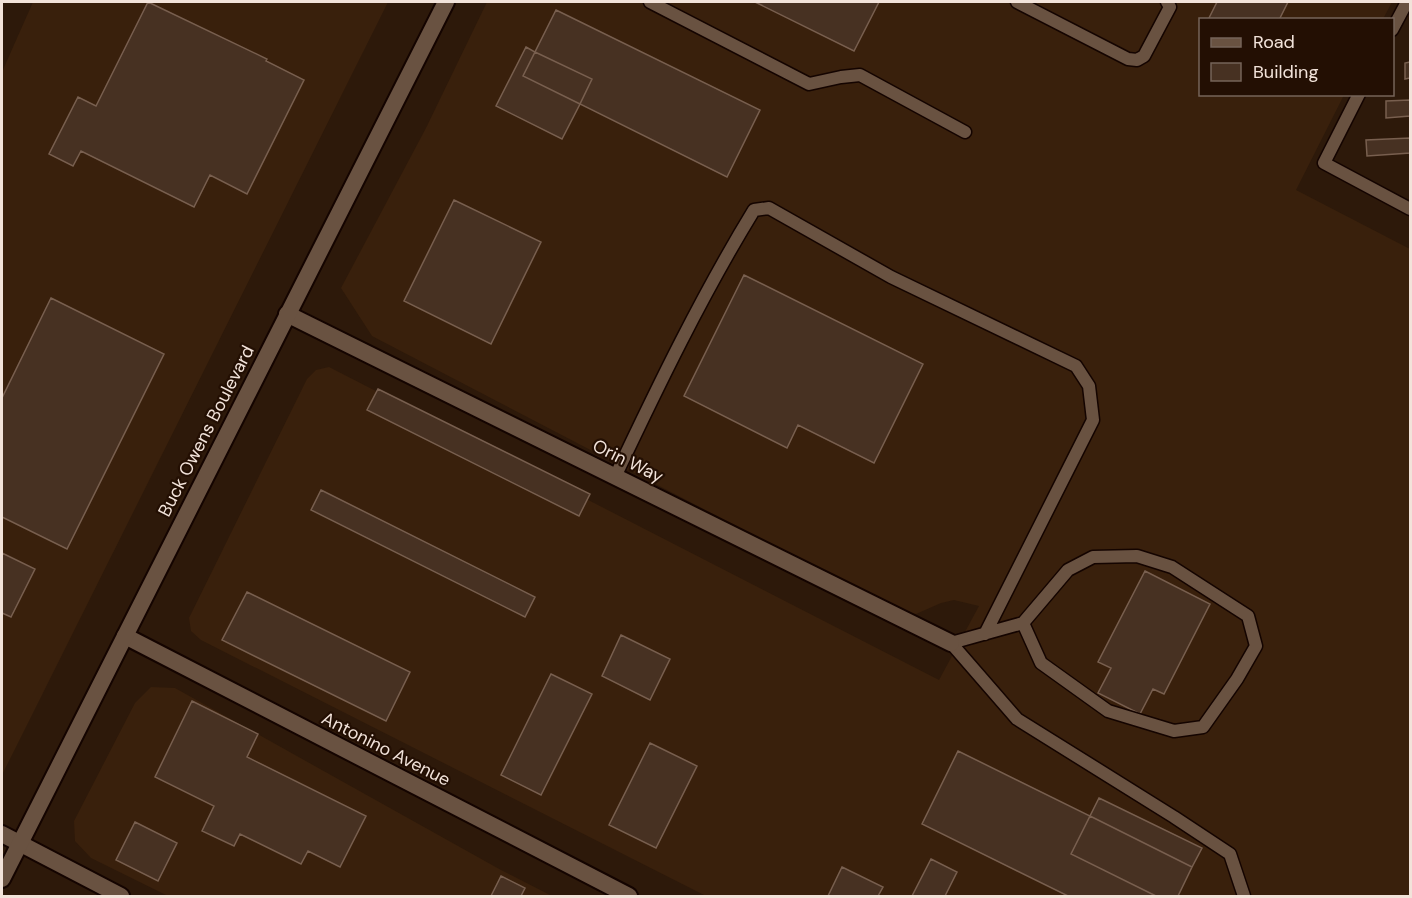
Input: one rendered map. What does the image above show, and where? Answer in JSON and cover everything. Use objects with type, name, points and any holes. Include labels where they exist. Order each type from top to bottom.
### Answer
[{"type":"street","name":"Buck Owens Boulevard","points":[[2,879],[446,2]]},
{"type":"street","name":"Orin Way","points":[[287,314],[951,643]]},
{"type":"street","name":"Antonino Avenue","points":[[125,636],[629,897]]},
{"type":"street","points":[[2,834],[121,897]]},
{"type":"lane","points":[[650,2],[809,84],[841,76],[860,75],[965,132]]},
{"type":"lane","points":[[1017,2],[1128,59],[1137,60],[1144,56],[1165,17],[1170,7],[1167,2]]},
{"type":"lane","points":[[1394,26],[1407,2]]},
{"type":"lane","points":[[1358,96],[1324,163],[1410,209]]},
{"type":"lane","points":[[615,477],[646,411],[730,249],[754,210],[769,208],[891,277],[1076,366],[1089,386],[1093,420],[985,634]]},
{"type":"lane","points":[[1023,623],[1041,663],[1108,711],[1174,731],[1203,727],[1237,679],[1256,646],[1248,616],[1173,567],[1137,556],[1093,557],[1068,570],[1023,623],[951,643],[1017,719],[1230,854],[1244,897]]},
{"type":"shaded area","points":[[33,2],[388,2],[2,775],[2,72]]},
{"type":"shaded area","points":[[487,2],[1392,2],[1384,18],[1199,18],[1199,96],[1343,96],[1296,190],[1410,249],[1410,896],[706,896],[201,640],[191,631],[189,618],[307,379],[316,370],[329,367],[939,680],[979,606],[954,600],[916,614],[903,613],[372,336],[341,288],[426,128]]},
{"type":"shaded area","points":[[151,687],[175,688],[501,870],[552,896],[168,896],[91,858],[75,841],[74,821],[135,703]]},
{"type":"building","points":[[148,2],[267,59],[266,61],[304,80],[247,194],[210,175],[194,207],[81,151],[73,166],[49,154],[78,97],[96,106]]},
{"type":"building","points":[[755,2],[879,2],[854,51]]},
{"type":"building","points":[[1217,2],[1288,2],[1280,18],[1209,18]]},
{"type":"building","points":[[556,10],[760,110],[727,177],[580,104],[592,79],[535,52]]},
{"type":"building","points":[[526,47],[535,52],[523,76],[580,104],[562,139],[496,106]]},
{"type":"building","points":[[535,52],[592,79],[580,104],[523,76]]},
{"type":"building","points":[[1410,62],[1410,78],[1405,79],[1405,63]]},
{"type":"building","points":[[1410,100],[1410,116],[1386,118],[1386,101]]},
{"type":"building","points":[[1410,138],[1410,153],[1367,156],[1366,140]]},
{"type":"building","points":[[454,200],[541,242],[491,344],[404,301]]},
{"type":"building","points":[[744,275],[923,364],[874,463],[798,425],[787,448],[684,396]]},
{"type":"building","points":[[51,298],[164,354],[67,549],[2,517],[2,398]]},
{"type":"building","points":[[378,389],[590,494],[579,516],[367,410]]},
{"type":"building","points":[[321,490],[535,597],[525,617],[311,510]]},
{"type":"building","points":[[2,553],[35,569],[11,617],[2,613]]},
{"type":"building","points":[[1145,571],[1210,604],[1164,694],[1153,689],[1140,714],[1098,693],[1111,668],[1098,662]]},
{"type":"building","points":[[247,592],[410,672],[386,721],[222,640]]},
{"type":"building","points":[[621,635],[670,659],[650,700],[602,676]]},
{"type":"building","points":[[551,674],[592,694],[541,795],[501,775]]},
{"type":"building","points":[[192,701],[258,734],[247,757],[366,816],[340,867],[308,851],[301,864],[240,834],[234,846],[202,831],[214,806],[155,777]]},
{"type":"building","points":[[650,743],[697,766],[656,848],[609,825]]},
{"type":"building","points":[[958,751],[1090,816],[1071,854],[1156,896],[1068,896],[922,824]]},
{"type":"building","points":[[1099,798],[1202,848],[1192,867],[1090,816]]},
{"type":"building","points":[[1090,816],[1192,867],[1178,896],[1156,896],[1071,854]]},
{"type":"building","points":[[135,822],[177,843],[158,881],[116,860]]},
{"type":"building","points":[[931,859],[957,872],[945,896],[912,896]]},
{"type":"building","points":[[842,867],[883,887],[878,896],[828,896]]},
{"type":"building","points":[[501,876],[525,888],[521,896],[491,896]]}]
